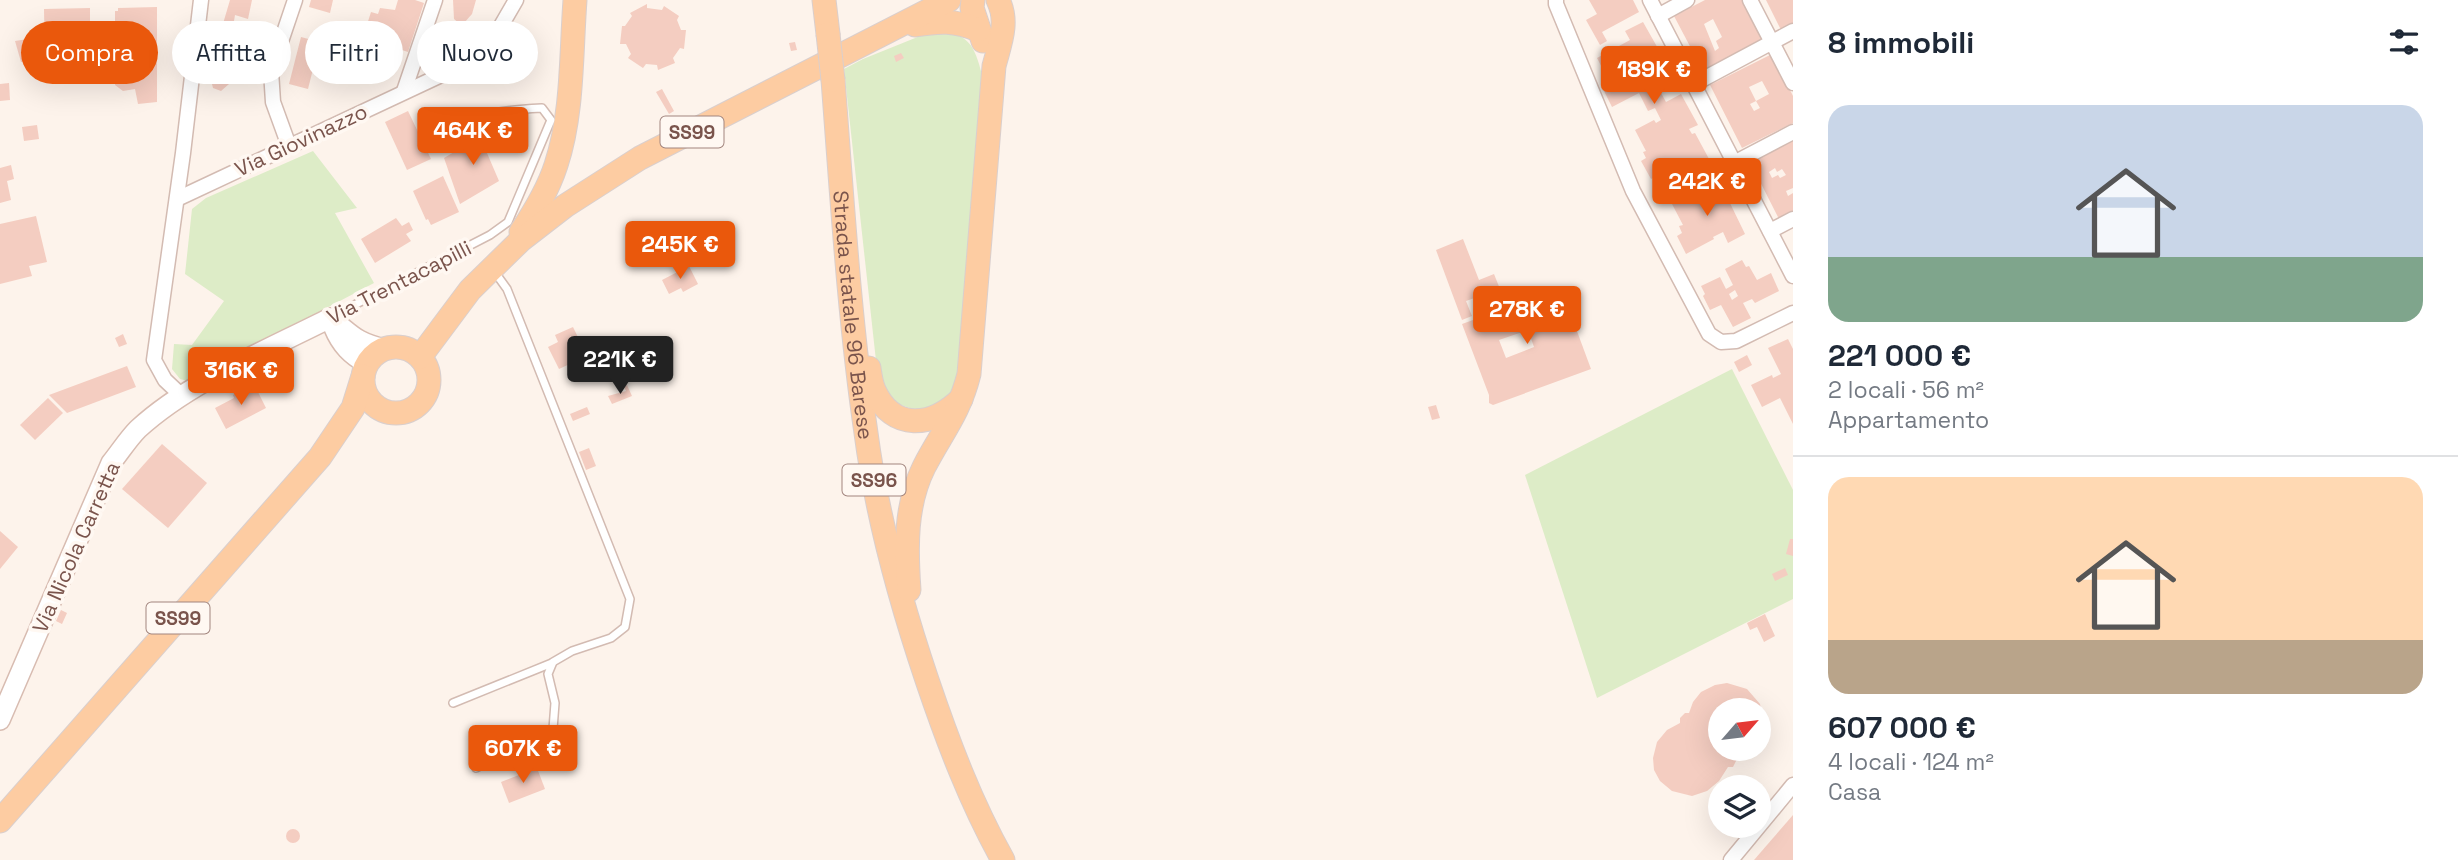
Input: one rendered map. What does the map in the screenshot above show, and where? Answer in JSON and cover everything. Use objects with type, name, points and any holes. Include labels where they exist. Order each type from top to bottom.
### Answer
[{"type":"main road","points":[[500,260],[538,206],[555,166],[564,134],[575,0]]},
{"type":"main road","name":"Strada statale 96 Barese","points":[[824,0],[866,434],[883,528],[908,625],[939,716],[965,783],[1003,860]]},
{"type":"main road","name":"SS99","points":[[320,457],[387,359],[460,301],[500,260],[556,213],[640,158],[949,0]]},
{"type":"main road","points":[[973,0],[972,8],[978,30],[994,66]]},
{"type":"main road","points":[[939,716],[909,589],[907,526],[923,469],[951,423],[963,397],[969,374],[994,66],[1003,33],[1006,4]]},
{"type":"main road","points":[[888,31],[941,20],[961,23],[978,30]]},
{"type":"main road","points":[[846,240],[873,388],[885,407],[902,419],[924,422],[947,413],[963,397]]},
{"type":"main road","points":[[387,359],[426,366],[429,387],[418,405],[409,411],[398,413],[377,407],[366,394],[387,359]]},
{"type":"main road","name":"SS99","points":[[0,821],[320,457],[377,407]]},
{"type":"main road","points":[[0,813],[36,779]]},
{"type":"street","points":[[182,396],[165,380],[154,360],[201,0]]},
{"type":"street","points":[[289,146],[273,102],[271,71],[295,0]]},
{"type":"street","points":[[404,91],[435,0]]},
{"type":"street","name":"Via Giovinazzo","points":[[177,199],[452,69],[490,45],[516,0]]},
{"type":"street","points":[[1556,0],[1633,191],[1709,334],[1721,342],[1736,341],[1793,313]]},
{"type":"street","points":[[1650,0],[1793,276]]},
{"type":"street","points":[[1658,16],[1687,0]]},
{"type":"street","points":[[1750,0],[1793,83]]},
{"type":"street","points":[[1694,84],[1793,31]]},
{"type":"street","points":[[1734,163],[1793,132]]},
{"type":"street","points":[[1770,232],[1793,219]]},
{"type":"street","points":[[330,318],[350,336],[387,359]]},
{"type":"street","name":"Via Trentacapilli","points":[[182,396],[330,318]]},
{"type":"street","name":"Via Nicola Carretta","points":[[0,720],[111,463],[135,432],[164,407],[182,396]]},
{"type":"street","points":[[1731,860],[1790,793]]},
{"type":"lane","name":"Via Trentacapilli","points":[[330,318],[490,235],[508,222],[551,120],[542,108],[511,109],[481,115],[454,128]]},
{"type":"lane","points":[[453,703],[553,662],[572,651],[611,638],[625,627],[630,599],[507,289],[500,260]]},
{"type":"lane","points":[[476,768],[542,737],[553,729],[555,703],[548,674],[553,662]]},
{"type":"green space","points":[[935,30],[956,34],[968,42],[976,55],[982,75],[962,383],[953,400],[921,412],[890,401],[878,379],[844,69]]},
{"type":"green space","points":[[313,151],[357,208],[335,213],[374,283],[188,381],[180,379],[172,369],[174,344],[192,345],[224,301],[185,274],[192,209],[206,198]]},
{"type":"green space","points":[[1732,369],[1793,490],[1793,599],[1597,698],[1525,475]]},
{"type":"building","points":[[230,0],[252,0],[248,19],[235,15],[234,21],[224,21]]},
{"type":"building","points":[[311,0],[333,0],[330,13],[309,7]]},
{"type":"building","points":[[398,0],[424,3],[408,52],[403,50],[403,21],[368,21],[371,12],[378,14],[380,8],[395,10]]},
{"type":"building","points":[[453,0],[476,0],[472,14],[466,21],[454,19]]},
{"type":"building","points":[[1589,0],[1633,0],[1639,12],[1602,32],[1607,41],[1600,45],[1586,20],[1597,14]]},
{"type":"building","points":[[1705,0],[1744,0],[1764,39],[1703,71],[1674,16]],"holes":[[[1713,19],[1722,37],[1716,41],[1719,48],[1715,51],[1704,24]]]},
{"type":"building","points":[[1766,0],[1793,0],[1793,26],[1782,32]]},
{"type":"building","points":[[647,4],[647,8],[662,10],[664,6],[679,16],[677,20],[681,30],[686,30],[684,49],[680,48],[673,58],[675,63],[658,70],[657,65],[646,64],[643,68],[628,58],[631,54],[626,44],[620,44],[622,26],[625,26],[632,16],[630,13]]},
{"type":"building","points":[[157,7],[157,21],[115,21],[115,11],[118,11],[118,8]]},
{"type":"building","points":[[90,8],[90,21],[44,21],[44,9]]},
{"type":"building","points":[[1643,22],[1660,52],[1654,55],[1671,86],[1660,91],[1666,102],[1681,94],[1698,125],[1689,129],[1692,134],[1695,133],[1715,170],[1696,180],[1686,160],[1651,179],[1641,161],[1646,158],[1643,152],[1646,151],[1635,130],[1654,120],[1656,123],[1661,120],[1655,108],[1648,111],[1639,93],[1612,107],[1602,87],[1610,83],[1597,58],[1630,40],[1625,31]]},
{"type":"building","points":[[301,37],[305,38],[305,84],[309,84],[308,89],[289,84]]},
{"type":"building","points":[[21,40],[21,62],[15,41]]},
{"type":"building","points":[[795,42],[797,50],[791,51],[789,43]]},
{"type":"building","points":[[901,53],[904,58],[896,62],[894,56]]},
{"type":"building","points":[[1772,54],[1793,96],[1793,123],[1742,148],[1710,85]],"holes":[[[1762,81],[1769,94],[1756,101],[1749,87]],[[1756,101],[1760,108],[1754,111],[1750,104]]]},
{"type":"building","points":[[9,83],[10,100],[0,101],[0,84]]},
{"type":"building","points":[[157,84],[157,102],[138,104],[135,89],[123,91],[115,85]]},
{"type":"building","points":[[212,84],[229,84],[221,91],[213,88]]},
{"type":"building","points":[[662,89],[674,111],[669,114],[656,92]]},
{"type":"building","points":[[408,111],[431,159],[407,170],[385,122]]},
{"type":"building","points":[[37,125],[39,139],[24,141],[22,127]]},
{"type":"building","points":[[491,130],[501,146],[487,153],[499,181],[460,204],[444,158]]},
{"type":"building","points":[[442,140],[447,148],[437,153],[433,145]]},
{"type":"building","points":[[1793,140],[1793,188],[1786,191],[1788,196],[1793,193],[1793,212],[1779,219],[1750,162]],"holes":[[[1775,168],[1777,172],[1782,169],[1786,175],[1772,178],[1769,172]]]},
{"type":"building","points":[[11,165],[14,179],[7,181],[11,200],[0,203],[0,168]]},
{"type":"building","points":[[443,176],[459,212],[431,225],[413,191]]},
{"type":"building","points":[[1725,181],[1734,198],[1729,201],[1745,234],[1728,243],[1723,232],[1686,254],[1677,236],[1682,233],[1679,226],[1683,225],[1672,204],[1690,195],[1692,198]]},
{"type":"building","points":[[36,216],[47,262],[29,266],[32,276],[0,284],[0,224]]},
{"type":"building","points":[[396,218],[402,226],[409,222],[413,230],[406,234],[411,241],[375,263],[361,239]]},
{"type":"building","points":[[1463,239],[1479,280],[1494,274],[1500,289],[1466,301],[1472,316],[1462,320],[1436,250]]},
{"type":"building","points":[[1742,260],[1757,280],[1771,273],[1779,291],[1755,303],[1752,299],[1743,303],[1751,318],[1733,327],[1721,305],[1710,310],[1701,286],[1720,277],[1726,289],[1733,285],[1725,269]],"holes":[[[1735,290],[1738,296],[1732,300],[1729,294]]]},
{"type":"building","points":[[689,266],[698,284],[683,292],[681,288],[669,294],[662,280]]},
{"type":"building","points":[[1561,288],[1591,369],[1493,405],[1489,403],[1489,395],[1462,324],[1552,289]],"holes":[[[1528,330],[1534,347],[1506,358],[1499,340]]]},
{"type":"building","points":[[573,327],[587,356],[559,369],[548,347],[558,342],[555,335]]},
{"type":"building","points":[[123,334],[127,344],[119,347],[115,338]]},
{"type":"building","points":[[1788,339],[1793,349],[1793,424],[1780,398],[1762,407],[1751,385],[1772,375],[1773,378],[1781,374],[1768,348]]},
{"type":"building","points":[[604,354],[608,358],[604,362],[600,358]]},
{"type":"building","points":[[1747,355],[1752,365],[1739,372],[1734,362]]},
{"type":"building","points":[[127,366],[136,387],[67,413],[49,395]]},
{"type":"building","points":[[254,384],[266,408],[226,429],[215,408]]},
{"type":"building","points":[[627,385],[632,396],[612,404],[608,396],[626,391],[624,387]]},
{"type":"building","points":[[48,398],[63,413],[35,440],[20,425]]},
{"type":"building","points":[[1436,405],[1440,418],[1432,420],[1428,407]]},
{"type":"building","points":[[587,407],[590,414],[573,421],[570,414]]},
{"type":"building","points":[[162,444],[207,483],[168,528],[122,489]]},
{"type":"building","points":[[589,448],[596,466],[586,470],[579,452]]},
{"type":"building","points":[[0,531],[18,547],[0,569]]},
{"type":"building","points":[[1790,539],[1793,539],[1793,556],[1786,554]]},
{"type":"building","points":[[1785,568],[1788,575],[1775,581],[1772,574]]},
{"type":"building","points":[[61,610],[67,613],[62,624],[56,621]]},
{"type":"building","points":[[1765,614],[1775,636],[1764,642],[1757,627],[1750,630],[1747,623]]},
{"type":"building","points":[[1727,683],[1747,689],[1755,698],[1708,698],[1708,761],[1736,761],[1723,775],[1708,775],[1707,791],[1692,796],[1672,791],[1660,781],[1654,770],[1653,758],[1657,742],[1667,730],[1680,723],[1680,718],[1685,713],[1689,713],[1701,692]]},
{"type":"building","points":[[504,757],[514,759],[512,771],[502,769]]},
{"type":"building","points":[[537,768],[545,789],[509,803],[501,782]]},
{"type":"building","points":[[1793,815],[1793,860],[1754,860]]},
{"type":"building","points":[[290,829],[296,829],[300,836],[296,843],[290,843],[286,839],[286,833]]}]
